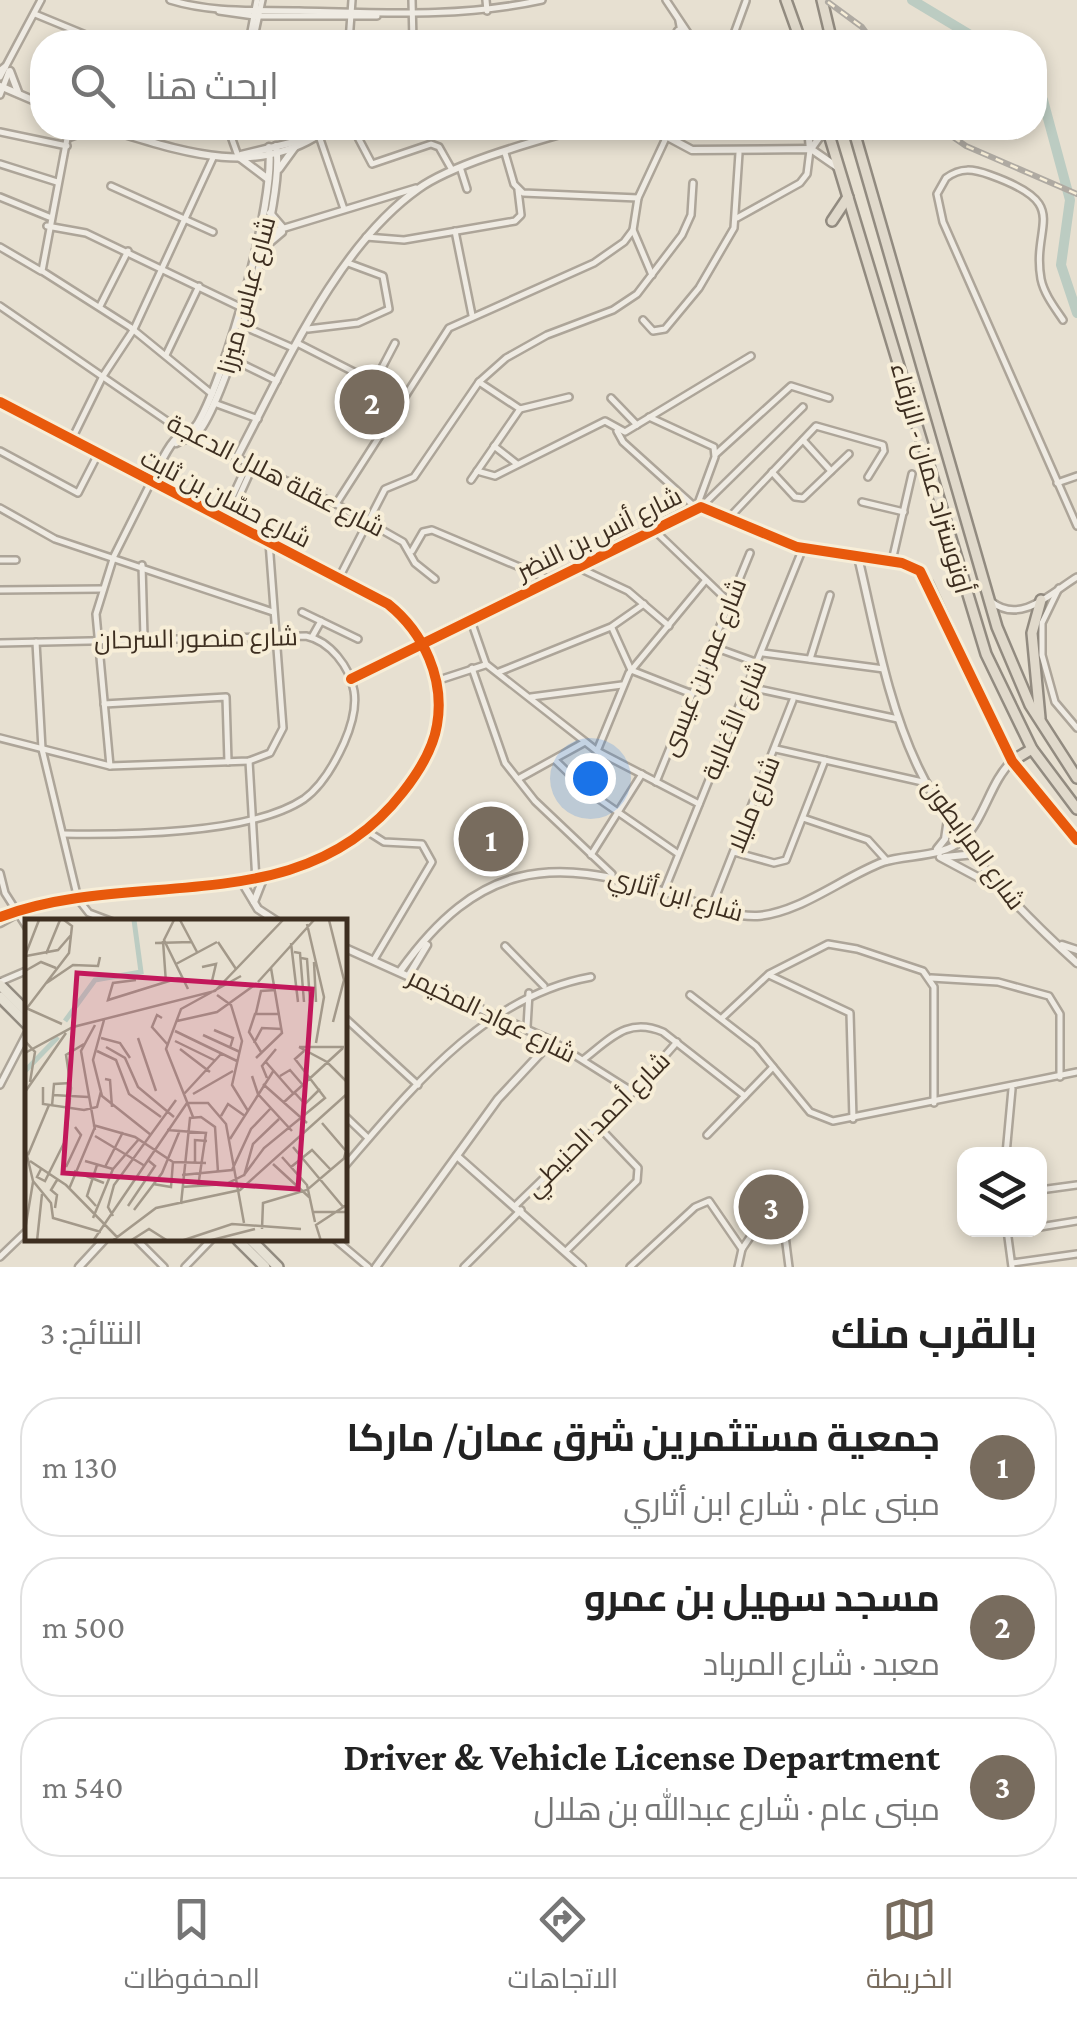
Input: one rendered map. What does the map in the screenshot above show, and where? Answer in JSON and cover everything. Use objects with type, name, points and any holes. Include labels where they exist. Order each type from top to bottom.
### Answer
[{"type":"highway","points":[[786,0],[797,30]]},
{"type":"highway","points":[[822,0],[829,30]]},
{"type":"highway","name":"أوتوستراد عمان - الزرقاء","points":[[831,140],[976,628],[1032,748],[1077,810]]},
{"type":"highway","name":"أوتوستراد عمان - الزرقاء","points":[[857,140],[988,599],[1013,669],[1040,721],[1077,778]]},
{"type":"highway","points":[[832,221],[848,198]]},
{"type":"highway","points":[[1040,721],[1032,633],[1042,600]]},
{"type":"highway","points":[[1012,761],[1032,748]]},
{"type":"main road","points":[[0,983],[25,1010]]},
{"type":"main road","points":[[0,996],[25,1025]]},
{"type":"main road","points":[[240,1242],[265,1267]]},
{"type":"main road","points":[[253,1242],[278,1267]]},
{"type":"street","points":[[30,98],[1,90],[4,71],[41,0]]},
{"type":"street","points":[[170,0],[235,15],[274,11],[350,16],[487,11],[542,0]]},
{"type":"street","points":[[251,30],[261,0],[274,11]]},
{"type":"street","points":[[349,30],[352,0]]},
{"type":"street","points":[[412,0],[413,30]]},
{"type":"street","points":[[486,0],[487,11]]},
{"type":"street","points":[[666,0],[685,30]]},
{"type":"street","points":[[735,30],[746,1]]},
{"type":"street","points":[[217,10],[304,13]]},
{"type":"street","points":[[253,30],[257,13]]},
{"type":"street","points":[[34,14],[73,30]]},
{"type":"street","points":[[235,15],[248,30]]},
{"type":"street","points":[[678,30],[679,21]]},
{"type":"street","points":[[4,71],[19,93]]},
{"type":"street","points":[[0,132],[30,136]]},
{"type":"street","points":[[42,271],[48,222],[68,141],[60,140]]},
{"type":"street","points":[[143,140],[213,158],[239,156],[305,140]]},
{"type":"street","points":[[233,140],[239,156],[264,172],[268,182]]},
{"type":"street","points":[[273,149],[310,140]]},
{"type":"street","points":[[317,140],[344,210]]},
{"type":"street","points":[[359,140],[372,164],[435,144],[468,189]]},
{"type":"street","points":[[262,233],[419,188],[544,140]]},
{"type":"street","points":[[336,504],[445,332],[472,315],[594,264],[616,250],[632,230],[638,198],[665,140]]},
{"type":"street","points":[[670,140],[692,150],[739,153],[810,147],[839,168]]},
{"type":"street","points":[[737,218],[800,183],[807,174],[809,140]]},
{"type":"street","points":[[810,147],[816,140]]},
{"type":"street","points":[[277,175],[298,146]]},
{"type":"street","name":"شارع عباس ميرزا","points":[[228,358],[270,212],[277,175],[273,149]]},
{"type":"street","name":"شارع عباس ميرزا","points":[[189,435],[212,400],[241,325],[262,250],[273,149]]},
{"type":"street","points":[[366,237],[396,241],[518,219],[518,190],[505,152]]},
{"type":"street","points":[[643,320],[654,331],[665,329],[718,260],[737,218],[739,153]]},
{"type":"street","points":[[71,441],[102,376],[134,330],[213,158]]},
{"type":"street","points":[[0,164],[57,182]]},
{"type":"street","points":[[1063,320],[1042,284],[1046,228],[1036,202],[1012,184],[972,169],[946,178],[938,194],[943,222],[1025,400],[1077,526]]},
{"type":"street","points":[[340,578],[386,487],[414,478],[479,382],[524,346],[620,307],[652,275],[682,235],[691,214],[693,183]]},
{"type":"street","points":[[110,186],[213,232]]},
{"type":"street","points":[[236,459],[347,263],[366,237],[419,188]]},
{"type":"street","points":[[518,190],[530,195],[638,198]]},
{"type":"street","points":[[0,197],[48,222],[128,251],[240,306]]},
{"type":"street","points":[[270,212],[282,230]]},
{"type":"street","points":[[262,250],[282,230]]},
{"type":"street","points":[[632,230],[652,275]]},
{"type":"street","points":[[456,231],[472,315]]},
{"type":"street","points":[[0,247],[134,330],[212,400],[258,419]]},
{"type":"street","points":[[100,306],[128,251]]},
{"type":"street","points":[[308,329],[358,323],[389,309],[384,276],[347,263]]},
{"type":"street","points":[[166,355],[199,286]]},
{"type":"street","name":"شارع عقلة هلال الدعجة","points":[[0,306],[189,435],[336,504],[403,542],[412,551],[415,562],[435,579]]},
{"type":"street","points":[[241,325],[298,347],[403,397]]},
{"type":"street","points":[[374,383],[395,343]]},
{"type":"street","points":[[617,430],[625,432],[751,356]]},
{"type":"street","points":[[228,358],[278,382]]},
{"type":"street","points":[[479,382],[520,409]]},
{"type":"street","points":[[698,507],[716,454],[789,388],[830,398]]},
{"type":"street","points":[[471,480],[520,409],[569,397]]},
{"type":"street","points":[[611,398],[637,425]]},
{"type":"street","name":"شارع حسّان بن ثابت","points":[[0,402],[97,456],[388,604],[422,642]]},
{"type":"street","points":[[698,507],[804,406]]},
{"type":"street","points":[[648,418],[712,445],[716,454]]},
{"type":"street","points":[[476,472],[492,476],[600,422],[610,422],[623,442],[698,507]]},
{"type":"street","points":[[728,518],[818,426],[883,445],[884,452],[868,477]]},
{"type":"street","points":[[110,766],[95,639],[102,588],[114,556],[171,446],[189,435]]},
{"type":"street","points":[[802,439],[832,471]]},
{"type":"street","points":[[494,446],[517,464]]},
{"type":"street","points":[[0,451],[78,493],[97,456]]},
{"type":"street","points":[[772,472],[800,498],[848,454]]},
{"type":"street","points":[[225,520],[250,466]]},
{"type":"street","points":[[892,561],[912,474]]},
{"type":"street","points":[[1057,483],[1077,476]]},
{"type":"street","points":[[862,502],[904,512]]},
{"type":"street","name":"شارع أنس بن النضر","points":[[351,680],[698,507],[802,548],[914,567],[930,583],[1012,761],[1077,840]]},
{"type":"street","points":[[0,508],[47,536],[272,612]]},
{"type":"street","points":[[652,528],[730,602]]},
{"type":"street","name":"شارع عقلة هلال الدعجة","points":[[403,542],[416,542],[423,532],[435,531],[548,580]]},
{"type":"street","points":[[0,738],[110,766],[249,761],[270,754],[282,736],[269,542]]},
{"type":"street","points":[[412,551],[416,542]]},
{"type":"street","name":"شارع الأغالبة","points":[[664,891],[802,548]]},
{"type":"street","name":"شارع عمر بن عيسى","points":[[656,782],[750,553]]},
{"type":"street","name":"شارع المرابطون","points":[[858,557],[884,669],[927,783],[1005,895],[1077,963]]},
{"type":"street","points":[[0,560],[16,560]]},
{"type":"street","points":[[142,566],[144,639]]},
{"type":"street","points":[[575,566],[618,585],[668,626]]},
{"type":"street","points":[[988,599],[1009,612],[1042,600],[1077,577]]},
{"type":"street","points":[[598,751],[631,670],[706,581]]},
{"type":"street","points":[[0,590],[102,588]]},
{"type":"street","points":[[1059,588],[1044,618],[1042,654],[1055,702],[1076,726]]},
{"type":"street","points":[[810,660],[830,595]]},
{"type":"street","points":[[499,672],[612,627],[644,604]]},
{"type":"street","points":[[302,612],[358,639]]},
{"type":"street","points":[[470,618],[486,664],[598,751],[699,804]]},
{"type":"street","points":[[312,637],[321,620]]},
{"type":"street","points":[[612,627],[631,670],[692,694]]},
{"type":"street","name":"شارع منصور السرحان","points":[[0,643],[275,634],[312,637],[333,651],[351,680]]},
{"type":"street","points":[[36,642],[42,750],[81,899],[94,916],[104,919]]},
{"type":"street","points":[[0,920],[18,912],[81,899],[260,880],[317,860],[366,830],[397,800],[429,751],[438,722],[436,681],[422,642]]},
{"type":"street","points":[[712,646],[758,663]]},
{"type":"street","points":[[762,653],[884,669]]},
{"type":"street","points":[[436,681],[486,664]]},
{"type":"street","points":[[472,668],[497,746],[518,779],[612,874]]},
{"type":"street","points":[[63,834],[160,832],[255,818],[301,800],[332,765],[353,715],[351,680]]},
{"type":"street","points":[[530,698],[623,685]]},
{"type":"street","points":[[748,688],[902,720]]},
{"type":"street","points":[[104,704],[226,697],[228,762]]},
{"type":"street","name":"شارع مليلا","points":[[712,906],[793,700]]},
{"type":"street","points":[[518,779],[585,742]]},
{"type":"street","points":[[776,749],[927,783]]},
{"type":"street","points":[[555,760],[618,812],[677,853]]},
{"type":"street","points":[[734,852],[782,862],[824,760]]},
{"type":"street","points":[[249,761],[260,880],[254,903]]},
{"type":"street","points":[[964,838],[1012,761]]},
{"type":"street","points":[[591,856],[642,774]]},
{"type":"street","points":[[948,813],[945,839],[936,855],[981,876],[1005,895]]},
{"type":"street","points":[[803,818],[868,840],[886,861]]},
{"type":"street","points":[[366,830],[384,842],[422,844],[432,862],[375,958]]},
{"type":"street","name":"شارع ابن أثاري","points":[[936,855],[964,838]]},
{"type":"street","name":"شارع ابن أثاري","points":[[401,970],[470,899],[499,884],[568,871],[612,874],[748,916],[772,913],[886,861],[974,854]]},
{"type":"street","points":[[0,873],[25,924]]},
{"type":"street","points":[[243,884],[254,903],[274,919]]},
{"type":"street","name":"شارع ابن أثاري","points":[[409,975],[435,932]]},
{"type":"street","points":[[722,1018],[769,974],[811,950],[838,944],[895,961],[931,978],[998,982],[1049,996],[1060,1014],[1060,1077]]},
{"type":"street","name":"شارع المرابطون","points":[[1061,945],[1077,950]]},
{"type":"street","points":[[505,946],[544,987]]},
{"type":"street","name":"شارع عواد المخيمر","points":[[348,949],[527,1027],[633,1092]]},
{"type":"street","points":[[0,983],[25,971]]},
{"type":"street","points":[[769,974],[842,1005],[850,1013],[853,1119]]},
{"type":"street","points":[[348,1162],[418,1085],[494,1015],[529,993],[590,976]]},
{"type":"street","points":[[931,978],[934,1103]]},
{"type":"street","points":[[527,1027],[529,993]]},
{"type":"street","points":[[690,994],[750,1039],[810,1112],[833,1121],[1012,1089],[1077,1072]]},
{"type":"street","points":[[348,1021],[418,1085]]},
{"type":"street","points":[[584,1060],[632,1025],[648,1026],[677,1042],[745,1096]]},
{"type":"street","points":[[0,1085],[25,1034]]},
{"type":"street","points":[[376,1267],[498,1099],[552,1041]]},
{"type":"street","name":"شارع أحمد الحنيطي","points":[[464,1267],[677,1042]]},
{"type":"street","points":[[707,1135],[773,1067]]},
{"type":"street","points":[[1007,1147],[1012,1089]]},
{"type":"street","points":[[348,1119],[368,1139]]},
{"type":"street","points":[[566,1251],[637,1181],[638,1168],[598,1127]]},
{"type":"street","points":[[457,1156],[519,1207],[582,1267]]},
{"type":"street","points":[[1047,1189],[1077,1184]]},
{"type":"street","points":[[630,1267],[695,1207],[709,1201],[742,1249]]},
{"type":"street","points":[[738,1267],[742,1249],[763,1218],[772,1217],[784,1228],[790,1267]]},
{"type":"street","points":[[1047,1226],[1077,1221]]},
{"type":"street","points":[[0,1257],[25,1233]]},
{"type":"street","points":[[1008,1237],[1012,1265],[1077,1254]]},
{"type":"street","points":[[79,1267],[90,1264],[103,1242]]},
{"type":"street","points":[[139,1242],[164,1267]]},
{"type":"street","points":[[185,1267],[209,1242]]},
{"type":"street","points":[[338,1242],[368,1267]]},
{"type":"waterway","points":[[912,0],[962,30]]},
{"type":"waterway","points":[[1047,115],[1070,200],[1061,265],[1077,313]]},
{"type":"railway","points":[[828,2],[864,30]]},
{"type":"railway","points":[[957,140],[1077,194]]},
{"type":"cycle path","points":[[0,402],[388,604],[412,629],[429,658],[439,708],[428,752],[403,792],[362,833],[316,860],[266,876],[52,902],[0,917]]},
{"type":"cycle path","points":[[351,679],[701,507],[797,547],[902,563],[920,571],[1012,761],[1077,840]]},
{"type":"place","name":"مسجد سهيل بن عمرو","points":[[372,402]]},
{"type":"place","name":"جمعية مستثمرين شرق عمان/ ماركا","points":[[491,839]]},
{"type":"place","name":"Driver & Vehicle License Department","points":[[771,1207]]}]
